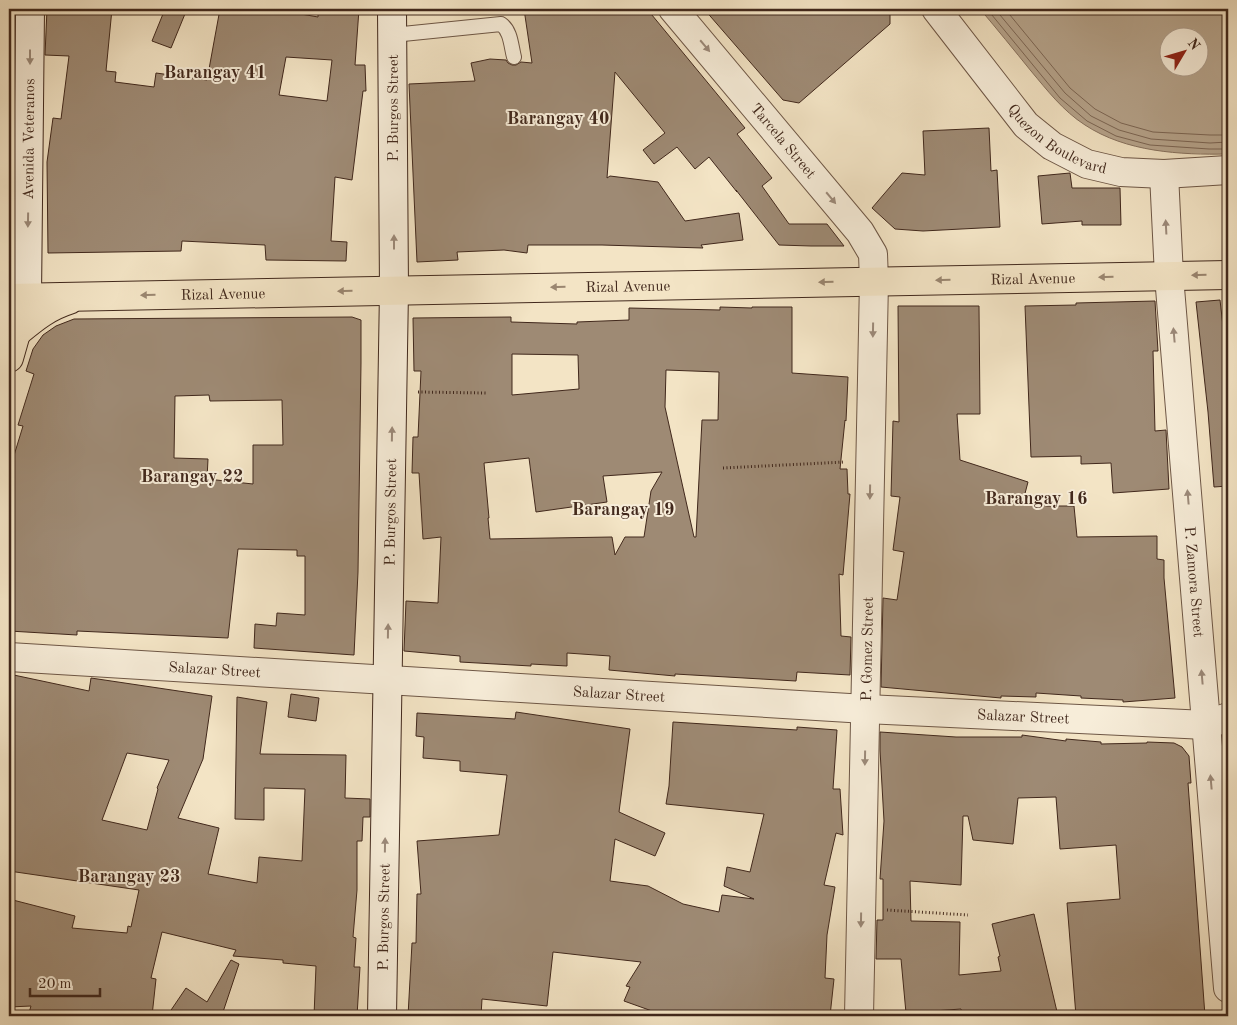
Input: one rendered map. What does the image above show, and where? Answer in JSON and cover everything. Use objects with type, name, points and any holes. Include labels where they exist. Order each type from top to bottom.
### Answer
[{"type":"main road","name":"Rizal Avenue","points":[[18,298],[1228,275]]},
{"type":"main road","points":[[16,332],[48,308],[82,296]]},
{"type":"main road","name":"Avenida Veteranos","points":[[9,358],[16,332],[18,298]]},
{"type":"street","name":"Avenida Veteranos","points":[[18,298],[30,9]]},
{"type":"street","name":"Tarcela Street","points":[[674,9],[860,232],[873,254],[874,281]]},
{"type":"street","name":"Quezon Boulevard","points":[[936,9],[1026,125],[1052,146],[1087,164],[1121,172],[1164,174],[1228,170]]},
{"type":"street","name":"P. Burgos Street","points":[[382,1016],[394,290],[392,22]]},
{"type":"street","name":"P. Zamora Street","points":[[1164,174],[1170,276],[1217,721],[1228,988]]},
{"type":"street","name":"P. Gomez Street","points":[[859,1016],[874,281]]},
{"type":"street","name":"Salazar Street","points":[[9,657],[866,709],[1217,721]]},
{"type":"lane","points":[[392,22],[501,24],[505,26],[509,36],[514,57]]},
{"type":"path","points":[[392,393],[486,393]]},
{"type":"path","points":[[724,468],[871,461]]},
{"type":"path","points":[[862,908],[968,915]]},
{"type":"water","points":[[980,9],[1228,9],[1228,154],[1191,154],[1154,150],[1118,141],[1101,134],[1085,125],[1070,113],[1031,71]]},
{"type":"building","points":[[47,9],[112,9],[106,71],[116,72],[115,82],[154,87],[156,73],[207,80],[220,9],[273,9],[318,17],[318,11],[323,12],[323,9],[359,9],[355,65],[365,65],[366,91],[363,91],[352,180],[335,177],[331,241],[347,242],[346,261],[266,260],[265,245],[182,241],[181,251],[48,253],[47,162],[53,118],[61,119],[69,56],[45,55]],"holes":[[[286,57],[332,60],[327,101],[279,95]]]},
{"type":"building","points":[[165,9],[187,9],[171,48],[152,41]]},
{"type":"building","points":[[524,9],[647,9],[745,128],[737,134],[772,178],[762,186],[789,224],[827,224],[844,246],[779,245],[709,157],[695,169],[677,147],[654,164],[643,150],[665,133],[615,72],[607,178],[610,176],[658,182],[685,221],[739,213],[743,240],[701,245],[703,248],[528,245],[527,253],[504,250],[457,252],[458,260],[417,262],[409,84],[475,81],[471,63],[490,59],[506,60],[512,65],[521,62],[532,63]]},
{"type":"building","points":[[704,9],[890,9],[890,24],[799,103],[783,100]]},
{"type":"building","points":[[989,128],[991,171],[997,170],[1000,227],[923,231],[895,229],[872,208],[902,173],[925,175],[923,131]]},
{"type":"building","points":[[1070,173],[1072,188],[1120,188],[1121,225],[1082,225],[1082,221],[1042,224],[1038,176]]},
{"type":"building","points":[[1220,300],[1228,370],[1228,486],[1214,487],[1196,302]]},
{"type":"building","points":[[1155,301],[1158,351],[1153,351],[1155,431],[1166,430],[1169,489],[1113,493],[1111,463],[1081,464],[1081,456],[1031,457],[1025,306]]},
{"type":"building","points":[[898,306],[979,306],[980,414],[957,414],[960,460],[1028,482],[1023,501],[1047,506],[1074,506],[1077,537],[1157,536],[1157,559],[1164,560],[1175,698],[1123,702],[1123,700],[1036,693],[1036,697],[1001,696],[1001,698],[881,687],[883,598],[897,600],[904,552],[893,550],[900,497],[891,496],[893,421],[899,422]]},
{"type":"building","points":[[720,307],[792,307],[792,373],[848,377],[846,421],[840,469],[847,469],[848,494],[850,494],[843,575],[839,574],[841,636],[851,637],[850,675],[797,672],[796,681],[675,674],[675,676],[609,670],[610,656],[567,653],[567,666],[531,664],[531,666],[460,662],[460,656],[404,651],[406,601],[438,603],[441,537],[423,539],[419,473],[412,473],[413,437],[418,437],[421,371],[414,371],[413,318],[511,317],[511,322],[577,324],[577,322],[629,320],[629,308],[720,310]],"holes":[[[512,354],[578,355],[579,389],[512,395]],[[666,370],[719,372],[718,420],[702,420],[696,537],[694,537],[665,407]],[[529,458],[536,512],[607,502],[603,476],[662,472],[651,491],[644,537],[625,537],[615,555],[612,537],[490,539],[484,463]]]},
{"type":"building","points":[[352,317],[361,320],[358,572],[354,655],[254,648],[255,624],[276,626],[277,613],[305,615],[305,556],[297,556],[297,550],[238,549],[228,638],[77,631],[77,635],[9,631],[9,461],[12,462],[23,426],[18,425],[34,374],[26,371],[33,349],[43,335],[56,326],[74,319]],"holes":[[[209,395],[210,401],[282,400],[283,445],[253,445],[253,484],[207,479],[208,459],[174,458],[175,396]]]},
{"type":"building","points":[[9,674],[89,691],[91,678],[212,696],[203,759],[178,818],[219,828],[208,874],[257,883],[259,857],[302,861],[305,789],[264,788],[264,820],[235,819],[237,697],[267,702],[260,754],[346,755],[345,798],[370,799],[370,817],[363,817],[362,841],[357,841],[357,890],[353,937],[356,938],[354,967],[360,967],[357,1016],[314,1016],[316,966],[283,963],[283,960],[233,956],[236,950],[162,932],[151,978],[156,979],[152,1016],[28,1016],[31,1006],[9,1007],[9,899],[75,916],[72,928],[127,933],[128,926],[131,927],[139,890],[9,871]],"holes":[[[127,753],[169,760],[157,788],[147,830],[102,820]]]},
{"type":"building","points":[[291,694],[319,698],[316,721],[288,717]]},
{"type":"building","points":[[516,712],[630,729],[619,812],[665,833],[655,856],[615,839],[610,881],[648,886],[683,904],[719,912],[722,895],[754,899],[724,886],[727,867],[750,872],[764,814],[666,804],[673,722],[797,730],[797,727],[837,730],[833,789],[840,789],[843,835],[836,833],[824,885],[835,887],[827,935],[825,978],[834,979],[830,1016],[666,1016],[624,1001],[630,987],[626,986],[641,962],[553,952],[547,1006],[482,999],[481,1016],[408,1016],[412,943],[416,943],[417,894],[421,894],[417,841],[499,835],[507,775],[460,771],[460,761],[423,758],[424,737],[416,736],[417,713],[515,719]]},
{"type":"building","points":[[880,732],[956,737],[1022,737],[1022,735],[1066,741],[1066,739],[1101,742],[1101,744],[1174,743],[1182,747],[1189,756],[1191,783],[1188,783],[1205,1016],[1076,1016],[1067,903],[1120,899],[1116,845],[1060,849],[1056,797],[1018,798],[1013,844],[973,840],[968,816],[963,816],[961,885],[910,881],[911,921],[960,922],[959,975],[1001,971],[998,957],[1000,956],[992,924],[1034,914],[1058,1016],[962,1016],[961,1009],[906,1013],[901,959],[876,959],[877,920],[883,920],[883,879],[880,879],[884,821]]},
{"type":"building","points":[[231,960],[239,964],[223,1012],[229,1016],[167,1016],[186,988],[207,1002]]},
{"type":"district","name":"Barangay 41","points":[[215,72]]},
{"type":"district","name":"Barangay 40","points":[[558,118]]},
{"type":"district","name":"Barangay 22","points":[[192,476]]},
{"type":"district","name":"Barangay 16","points":[[1036,498]]},
{"type":"district","name":"Barangay 19","points":[[623,509]]},
{"type":"district","name":"Barangay 23","points":[[129,876]]}]
